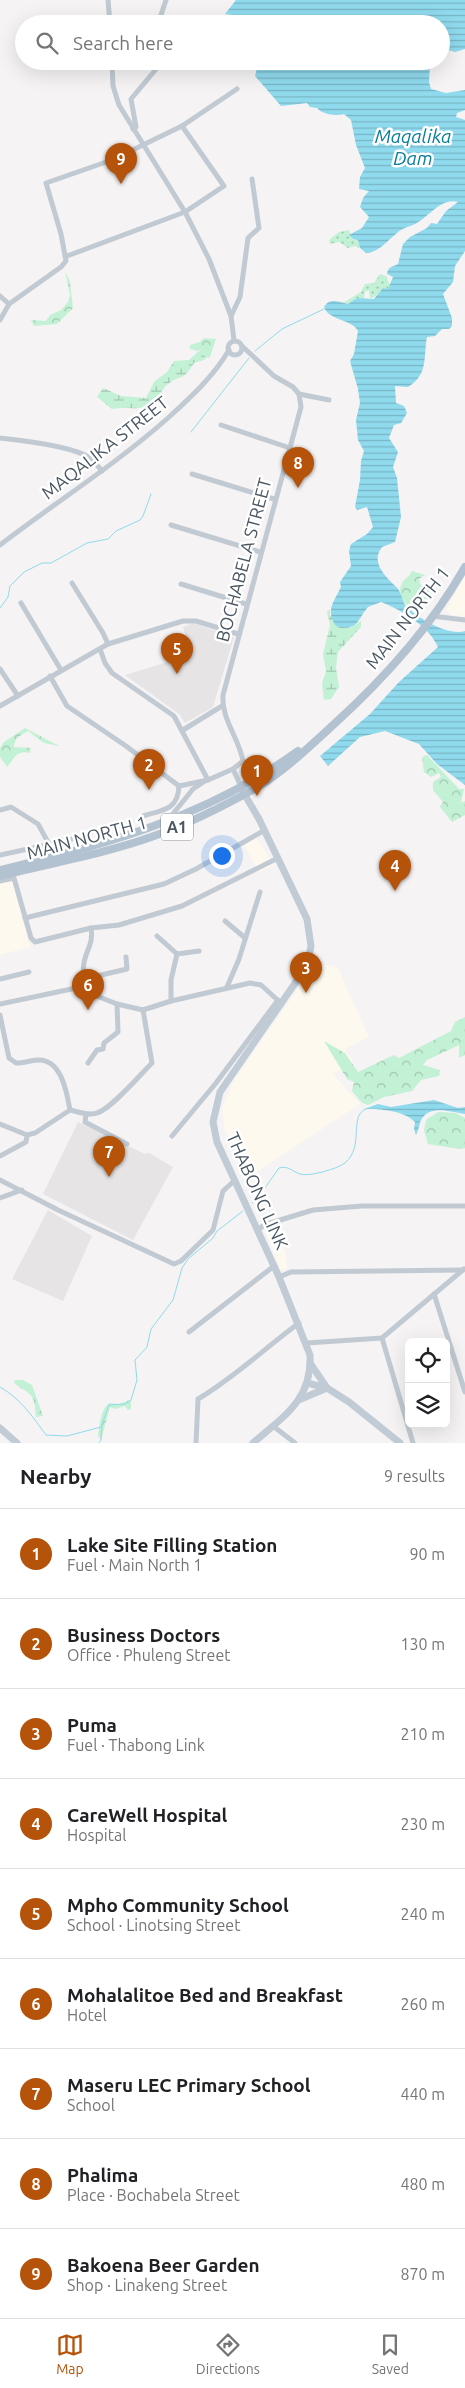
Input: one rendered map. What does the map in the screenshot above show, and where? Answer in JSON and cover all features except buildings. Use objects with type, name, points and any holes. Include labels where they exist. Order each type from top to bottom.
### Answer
[{"type":"main road","name":"MAIN NORTH 1","points":[[0,876],[154,836],[186,823],[286,767],[372,688],[432,618],[465,567]]},
{"type":"main road","name":"MAIN NORTH 1","points":[[0,870],[103,844],[242,791]]},
{"type":"main road","name":"THABONG LINK","points":[[242,791],[302,906],[312,937],[306,963],[231,1073],[215,1104],[214,1131],[234,1181],[299,1323],[307,1343],[310,1362],[307,1383],[300,1400],[292,1410],[253,1443]]},
{"type":"main road","points":[[310,1362],[327,1388]]},
{"type":"main road","points":[[307,1383],[327,1388],[349,1402],[400,1443]]},
{"type":"main road","points":[[300,1400],[327,1388]]},
{"type":"main road","points":[[0,1428],[17,1443]]},
{"type":"street","points":[[108,0],[109,15]]},
{"type":"street","points":[[161,15],[166,0]]},
{"type":"street","points":[[113,70],[114,86],[124,115],[185,212],[209,259],[231,316],[234,341]]},
{"type":"street","points":[[133,130],[136,127],[131,99],[155,70]]},
{"type":"street","points":[[0,320],[9,304],[61,267],[66,260],[67,256],[46,184],[112,160],[182,126],[237,89]]},
{"type":"street","points":[[67,256],[185,212],[224,186],[182,126]]},
{"type":"street","points":[[231,316],[240,297],[248,238],[258,228],[252,178]]},
{"type":"street","points":[[0,296],[9,304]]},
{"type":"street","points":[[234,341],[238,341],[274,376],[293,387],[299,394],[329,400]]},
{"type":"street","points":[[234,341],[229,345],[229,350],[237,354],[251,354]]},
{"type":"street","points":[[237,354],[242,346]]},
{"type":"street","name":"MAQALIKA STREET","points":[[0,545],[137,445],[179,408],[221,364],[229,350]]},
{"type":"street","name":"MAQALIKA STREET","points":[[221,364],[237,354]]},
{"type":"street","name":"BOCHABELA STREET","points":[[222,706],[238,634],[301,407],[299,394]]},
{"type":"street","points":[[221,425],[290,448]]},
{"type":"street","points":[[0,438],[31,441],[85,455],[94,461],[102,471]]},
{"type":"street","points":[[192,474],[274,499]]},
{"type":"street","points":[[171,525],[260,552]]},
{"type":"street","points":[[72,583],[108,644]]},
{"type":"street","points":[[181,584],[246,604]]},
{"type":"street","points":[[21,602],[61,670]]},
{"type":"street","points":[[432,618],[465,620]]},
{"type":"street","points":[[0,706],[108,644],[189,620],[238,634]]},
{"type":"street","points":[[100,649],[108,669],[174,716],[183,730],[193,755],[208,780]]},
{"type":"street","points":[[0,669],[18,696]]},
{"type":"street","points":[[50,676],[67,706],[126,746],[179,786],[208,780]]},
{"type":"street","points":[[167,821],[193,789],[232,769],[243,760],[241,748],[222,706],[183,730]]},
{"type":"street","points":[[232,769],[242,791]]},
{"type":"street","points":[[143,816],[171,807],[178,799],[179,786]]},
{"type":"street","points":[[0,810],[11,807],[38,824],[49,844]]},
{"type":"street","points":[[25,918],[164,884],[196,869],[264,830]]},
{"type":"street","points":[[0,855],[90,832]]},
{"type":"street","points":[[0,881],[14,878],[31,938],[35,942],[92,928],[119,925],[182,906],[278,858]]},
{"type":"street","points":[[227,988],[239,959],[244,937],[260,892]]},
{"type":"street","points":[[225,921],[244,937]]},
{"type":"street","points":[[81,987],[84,980],[84,962],[91,944],[92,928]]},
{"type":"street","points":[[157,936],[177,954]]},
{"type":"street","points":[[177,954],[199,950]]},
{"type":"street","points":[[171,1001],[171,980],[177,954]]},
{"type":"street","points":[[84,980],[127,969],[126,957]]},
{"type":"street","points":[[0,979],[29,972]]},
{"type":"street","points":[[0,1004],[81,987],[96,996],[117,1004],[143,1010],[171,1001],[250,983],[261,985],[280,1002],[172,1136]]},
{"type":"street","points":[[88,1063],[97,1050],[103,1049],[104,1043],[118,1032],[117,1004]]},
{"type":"street","points":[[27,1135],[70,1110],[86,1114],[96,1114],[107,1109],[152,1063],[143,1010]]},
{"type":"street","points":[[0,1015],[9,1058],[16,1063],[42,1060],[56,1068],[64,1080],[70,1110]]},
{"type":"street","points":[[86,1114],[85,1122],[127,1144]]},
{"type":"street","points":[[0,1124],[27,1135]]},
{"type":"street","points":[[0,1156],[26,1142],[27,1135]]},
{"type":"street","points":[[0,1180],[58,1210],[174,1264],[188,1254],[213,1230],[223,1191],[234,1181]]},
{"type":"street","points":[[0,1198],[22,1190]]},
{"type":"street","points":[[258,1230],[264,1224],[313,1210],[362,1206],[465,1206]]},
{"type":"street","points":[[189,1332],[274,1266]]},
{"type":"street","points":[[279,1277],[291,1272],[464,1269]]},
{"type":"street","points":[[307,1343],[382,1338],[464,1269]]},
{"type":"street","points":[[434,1294],[465,1392]]},
{"type":"street","points":[[196,1443],[198,1399],[227,1382],[258,1354],[299,1323]]},
{"type":"street","points":[[382,1338],[413,1443]]},
{"type":"street","points":[[274,1426],[295,1443]]},
{"type":"shaded area","points":[[465,575],[465,616],[452,615],[446,610]]},
{"type":"shaded area","points":[[193,623],[234,637],[213,707],[185,723],[179,714],[125,675],[191,655],[183,627]]},
{"type":"shaded area","points":[[254,834],[274,865],[259,872],[242,841]]},
{"type":"shaded area","points":[[12,880],[30,947],[0,955],[0,883]]},
{"type":"shaded area","points":[[311,964],[337,966],[369,1037],[345,1049],[354,1063],[333,1074],[360,1104],[247,1178],[225,1131],[222,1108],[233,1082],[297,990]]},
{"type":"shaded area","points":[[78,1122],[145,1154],[149,1153],[173,1167],[133,1240],[43,1194]]},
{"type":"shaded area","points":[[48,1210],[92,1236],[63,1301],[12,1279]]},
{"type":"shaded area","points":[[279,1225],[283,1236],[287,1269],[281,1270],[265,1232]]},
{"type":"green space","points":[[349,230],[352,239],[358,240],[360,248],[355,246],[348,248],[339,242],[330,244],[329,240],[339,232]]},
{"type":"green space","points":[[65,271],[70,282],[73,308],[57,324],[34,326],[31,320],[46,321],[50,315],[61,310],[68,302],[70,295]]},
{"type":"green space","points":[[380,274],[386,276],[390,285],[388,289],[372,298],[370,298],[369,291],[365,291],[364,299],[357,298],[348,304],[343,303],[361,292],[365,284],[374,283]]},
{"type":"green space","points":[[204,338],[216,339],[210,357],[206,358],[201,349],[197,351],[190,349],[190,345],[200,342]]},
{"type":"green space","points":[[201,349],[206,358],[194,363],[184,376],[168,384],[156,401],[149,406],[112,409],[97,397],[103,388],[121,396],[146,398],[154,382],[167,372],[174,361],[189,360]]},
{"type":"green space","points":[[412,571],[425,575],[419,579],[420,584],[429,588],[431,593],[428,601],[421,601],[414,611],[402,599],[400,591],[402,583]]},
{"type":"green space","points":[[330,609],[330,616],[350,628],[361,621],[361,627],[338,652],[336,667],[339,687],[331,699],[324,700],[322,684],[326,671],[323,654],[330,625],[327,612]]},
{"type":"green space","points":[[25,728],[59,746],[44,743],[28,731],[20,735],[14,747],[31,748],[30,753],[19,754],[7,767],[0,757],[0,748],[4,742]]},
{"type":"green space","points":[[427,755],[459,789],[464,789],[461,803],[465,801],[465,815],[452,822],[440,807],[443,802],[433,790],[433,782],[441,777],[439,773],[431,777],[424,772],[422,757]]},
{"type":"green space","points":[[465,1017],[465,1055],[459,1058],[459,1045],[427,1060],[423,1065],[440,1070],[439,1076],[421,1080],[412,1091],[384,1097],[368,1105],[362,1103],[352,1091],[354,1082],[347,1079],[324,1041],[345,1053],[358,1072],[394,1055],[399,1058],[451,1031],[455,1022]]},
{"type":"green space","points":[[438,1112],[456,1113],[465,1118],[465,1148],[459,1149],[428,1144],[424,1130],[426,1120]]},
{"type":"green space","points":[[14,1380],[23,1380],[32,1385],[43,1416],[36,1417],[33,1399],[26,1391],[15,1384]]},
{"type":"green space","points":[[131,1400],[131,1409],[128,1410],[125,1406],[115,1409],[110,1407],[101,1440],[98,1435],[99,1426],[106,1406],[109,1403],[118,1404]]},
{"type":"water","name":"Maqalika Dam","points":[[236,0],[465,0],[465,49],[455,52],[450,51],[450,15],[225,14]]},
{"type":"water","name":"Maqalika Dam","points":[[256,70],[430,70],[429,82],[431,89],[446,93],[465,90],[465,110],[457,113],[456,117],[465,120],[465,251],[455,266],[453,282],[443,294],[452,318],[452,326],[449,329],[442,329],[435,336],[427,337],[424,365],[415,382],[408,387],[395,386],[396,403],[404,406],[407,413],[401,423],[394,425],[389,438],[398,452],[393,467],[397,478],[401,517],[395,542],[382,547],[378,559],[381,570],[398,589],[405,604],[412,611],[442,629],[458,632],[465,631],[465,785],[437,764],[419,744],[385,731],[360,737],[328,766],[320,756],[370,714],[399,682],[438,647],[421,625],[397,609],[381,602],[368,607],[353,626],[336,626],[331,615],[333,602],[341,587],[340,582],[351,566],[349,551],[351,544],[367,534],[373,527],[367,507],[357,510],[355,507],[364,451],[358,440],[356,420],[360,403],[350,361],[354,354],[358,331],[351,324],[335,318],[324,307],[332,301],[348,304],[357,298],[374,299],[383,288],[388,289],[393,277],[387,274],[388,271],[398,264],[403,244],[410,237],[427,228],[431,223],[437,224],[446,211],[458,202],[446,202],[435,208],[420,221],[399,231],[379,249],[366,253],[360,248],[358,240],[353,239],[349,235],[362,228],[369,217],[360,207],[363,198],[369,191],[359,189],[360,177],[365,168],[356,145],[351,120],[344,114],[326,114],[317,108],[310,107],[307,103],[281,106],[255,76]]},
{"type":"water","points":[[434,1100],[458,1108],[465,1107],[465,1114],[441,1110],[430,1112],[421,1120],[416,1135],[414,1129],[415,1122],[404,1115],[384,1110],[364,1109],[378,1104],[391,1107]]},
{"type":"waterway","points":[[255,351],[282,329],[324,309]]},
{"type":"waterway","points":[[191,432],[249,358]]},
{"type":"waterway","points":[[0,608],[8,597],[10,586],[24,572],[42,563],[51,563],[87,543],[108,539],[116,531],[140,520],[151,494]]},
{"type":"waterway","points":[[252,1203],[279,1168],[285,1167],[304,1175],[330,1170],[345,1163],[351,1156],[354,1148],[358,1118],[366,1109]]},
{"type":"waterway","points":[[99,1443],[101,1440],[102,1424],[109,1405],[125,1404],[131,1400],[137,1380],[135,1360],[147,1347],[151,1329],[173,1300],[182,1268],[188,1259],[213,1238],[217,1231],[243,1211]]},
{"type":"waterway","points":[[0,1387],[20,1402],[46,1435],[67,1436],[101,1427]]},
{"type":"place","name":"Bakoena Beer Garden","points":[[121,184]]},
{"type":"place","name":"Phalima","points":[[298,488]]},
{"type":"place","name":"Mpho Community School","points":[[177,674]]},
{"type":"place","name":"Business Doctors","points":[[149,790]]},
{"type":"place","name":"Lake Site Filling Station","points":[[257,796]]},
{"type":"place","name":"CareWell Hospital","points":[[395,891]]},
{"type":"place","name":"Puma","points":[[306,993]]},
{"type":"place","name":"Mohalalitoe Bed and Breakfast","points":[[88,1010]]},
{"type":"place","name":"Maseru LEC Primary School","points":[[109,1177]]}]
